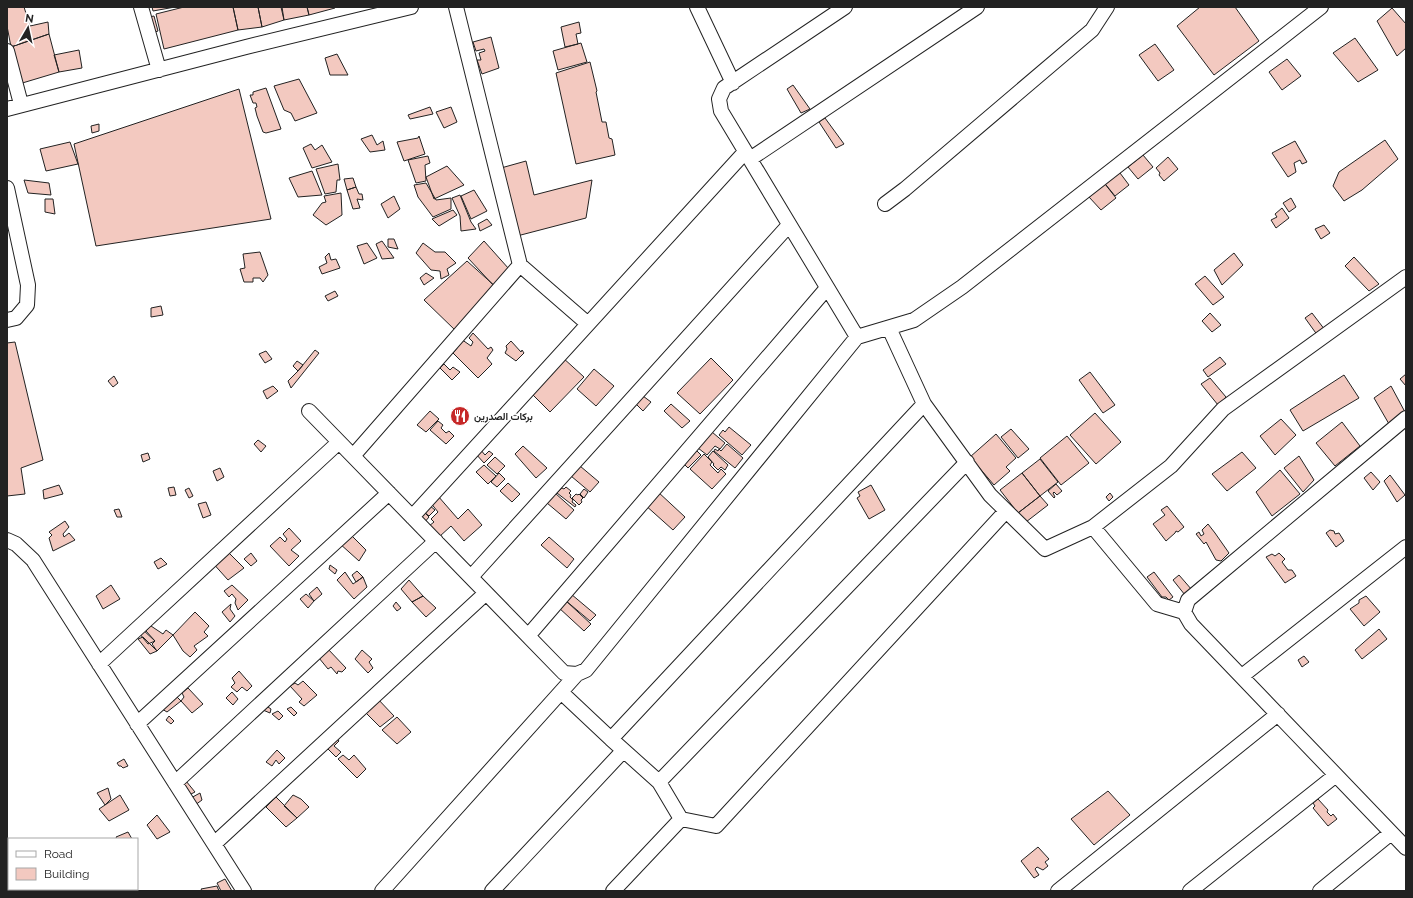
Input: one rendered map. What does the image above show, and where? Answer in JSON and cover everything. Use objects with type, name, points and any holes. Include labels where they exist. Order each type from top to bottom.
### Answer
[{"type":"street","points":[[141,7],[159,70]]},
{"type":"street","points":[[7,109],[21,104],[411,7]]},
{"type":"street","points":[[456,7],[520,265],[588,324]]},
{"type":"street","points":[[697,7],[733,83]]},
{"type":"street","points":[[845,7],[724,88],[719,99],[720,111],[857,338]]},
{"type":"street","points":[[412,517],[588,324],[748,156],[977,7]]},
{"type":"street","points":[[885,204],[905,189],[1092,30],[1108,7]]},
{"type":"street","points":[[382,891],[577,674],[586,670],[857,338],[914,320],[962,287],[1321,7]]},
{"type":"street","points":[[7,51],[21,104]]},
{"type":"street","points":[[7,188],[28,284],[28,305],[16,318],[7,320]]},
{"type":"street","points":[[471,577],[789,225]]},
{"type":"street","points":[[353,456],[520,265]]},
{"type":"street","points":[[889,328],[924,404],[990,495],[1045,549],[1094,527],[1171,466],[1223,409],[1406,278]]},
{"type":"street","points":[[528,636],[827,288]]},
{"type":"street","points":[[611,739],[924,404]]},
{"type":"street","points":[[309,411],[564,673],[577,674]]},
{"type":"street","points":[[1406,418],[1188,600],[1184,612],[1190,624],[1242,676],[1406,848]]},
{"type":"street","points":[[99,664],[339,442]]},
{"type":"street","points":[[659,782],[967,462]]},
{"type":"street","points":[[137,724],[389,493]]},
{"type":"street","points":[[561,692],[623,751],[659,782],[680,819],[716,826],[1006,511]]},
{"type":"street","points":[[1094,527],[1157,604],[1184,612]]},
{"type":"street","points":[[7,540],[16,544],[33,560],[244,891]]},
{"type":"street","points":[[175,783],[436,541]]},
{"type":"street","points":[[1242,676],[1406,547]]},
{"type":"street","points":[[214,844],[486,593]]},
{"type":"street","points":[[1058,891],[1278,714]]},
{"type":"street","points":[[492,891],[623,751]]},
{"type":"street","points":[[1190,891],[1336,775]]},
{"type":"street","points":[[613,891],[680,819]]},
{"type":"street","points":[[1320,891],[1391,833]]},
{"type":"building","points":[[7,7],[24,7],[30,26],[48,22],[49,34],[11,47],[7,26]]},
{"type":"building","points":[[152,7],[175,7],[153,11]]},
{"type":"building","points":[[184,7],[233,7],[238,30],[164,49],[156,14]]},
{"type":"building","points":[[233,7],[258,7],[262,27],[238,30]]},
{"type":"building","points":[[258,7],[282,7],[284,20],[262,27]]},
{"type":"building","points":[[281,7],[307,7],[309,15],[284,20]]},
{"type":"building","points":[[307,7],[335,7],[335,8],[309,15]]},
{"type":"building","points":[[1200,7],[1235,7],[1259,41],[1214,75],[1177,26]]},
{"type":"building","points":[[1392,8],[1406,24],[1406,48],[1397,56],[1377,21]]},
{"type":"building","points":[[154,16],[158,31],[149,34],[144,18]]},
{"type":"building","points":[[579,22],[581,33],[576,34],[578,44],[565,47],[561,27]]},
{"type":"building","points":[[49,34],[59,72],[19,84],[11,47]]},
{"type":"building","points":[[491,37],[499,68],[482,74],[477,60],[481,60],[479,53],[485,51],[484,49],[476,51],[473,42]]},
{"type":"building","points":[[1355,38],[1378,70],[1358,82],[1333,53]]},
{"type":"building","points":[[581,43],[587,62],[558,70],[553,51]]},
{"type":"building","points":[[1155,44],[1174,70],[1158,81],[1139,55]]},
{"type":"building","points":[[79,50],[82,68],[59,72],[54,55]]},
{"type":"building","points":[[337,54],[348,75],[330,75],[325,58]]},
{"type":"building","points":[[1287,59],[1301,76],[1282,90],[1269,72]]},
{"type":"building","points":[[590,62],[602,122],[606,122],[609,138],[612,139],[615,155],[576,164],[556,73]]},
{"type":"building","points":[[299,79],[317,113],[295,121],[291,113],[284,110],[274,86]]},
{"type":"building","points":[[793,85],[810,109],[801,113],[787,89]]},
{"type":"building","points":[[266,88],[281,129],[266,133],[263,132],[257,116],[255,108],[257,107],[256,103],[253,103],[250,95],[253,95],[253,92]]},
{"type":"building","points":[[239,89],[271,219],[96,246],[74,144]]},
{"type":"building","points":[[430,107],[433,114],[410,119],[408,115]]},
{"type":"building","points":[[451,107],[457,122],[444,128],[436,112]]},
{"type":"building","points":[[825,118],[844,144],[836,148],[819,122]]},
{"type":"building","points":[[99,124],[99,131],[92,133],[91,126]]},
{"type":"building","points":[[372,135],[377,145],[383,141],[385,150],[370,152],[361,139]]},
{"type":"building","points":[[419,136],[425,154],[404,161],[397,142],[418,138]]},
{"type":"building","points":[[1385,140],[1398,159],[1362,190],[1344,201],[1333,186],[1339,172]]},
{"type":"building","points":[[1295,141],[1307,162],[1302,164],[1300,160],[1294,163],[1296,172],[1288,177],[1272,153]]},
{"type":"building","points":[[70,142],[78,164],[46,171],[40,149]]},
{"type":"building","points":[[311,144],[315,150],[322,145],[332,162],[312,168],[303,148]]},
{"type":"building","points":[[1143,155],[1153,167],[1138,179],[1128,167]]},
{"type":"building","points":[[428,156],[430,163],[425,165],[426,181],[416,183],[408,160]]},
{"type":"building","points":[[1168,157],[1178,169],[1164,181],[1156,168]]},
{"type":"building","points":[[526,161],[534,195],[592,180],[586,218],[517,236],[501,168]]},
{"type":"building","points":[[338,164],[340,180],[337,180],[336,192],[325,194],[316,169]]},
{"type":"building","points":[[447,166],[464,185],[434,199],[426,177]]},
{"type":"building","points":[[1117,169],[1129,185],[1115,196],[1102,180]]},
{"type":"building","points":[[312,171],[322,195],[298,197],[289,178]]},
{"type":"building","points":[[353,178],[356,187],[347,190],[344,179]]},
{"type":"building","points":[[24,180],[49,183],[51,195],[28,193]]},
{"type":"building","points":[[426,183],[436,200],[451,198],[451,209],[433,217],[418,197],[414,185]]},
{"type":"building","points":[[1105,184],[1116,198],[1101,210],[1089,197]]},
{"type":"building","points":[[356,187],[359,194],[362,194],[363,200],[357,199],[360,208],[353,209],[347,190]]},
{"type":"building","points":[[474,190],[487,211],[471,219],[461,196]]},
{"type":"building","points":[[341,193],[342,215],[326,225],[313,215],[322,203],[326,202],[324,196]]},
{"type":"building","points":[[460,195],[471,222],[476,229],[461,231],[460,216],[452,198]]},
{"type":"building","points":[[394,196],[400,209],[388,218],[381,204]]},
{"type":"building","points":[[1291,198],[1296,207],[1289,212],[1283,203]]},
{"type":"building","points":[[45,199],[53,199],[55,214],[45,212]]},
{"type":"building","points":[[1282,208],[1289,218],[1276,228],[1271,220],[1277,217],[1275,214]]},
{"type":"building","points":[[453,210],[457,215],[439,226],[432,219]]},
{"type":"building","points":[[487,219],[492,225],[480,231],[478,224]]},
{"type":"building","points":[[1324,225],[1330,233],[1321,239],[1315,229]]},
{"type":"building","points":[[388,239],[394,239],[398,249],[388,247]]},
{"type":"building","points":[[382,241],[394,258],[382,259],[376,244]]},
{"type":"building","points":[[484,241],[509,269],[494,286],[468,258]]},
{"type":"building","points":[[367,243],[377,258],[364,264],[357,246]]},
{"type":"building","points":[[423,243],[435,252],[445,252],[456,263],[447,269],[449,275],[441,279],[440,271],[431,270],[416,253]]},
{"type":"building","points":[[260,252],[268,275],[263,282],[260,278],[253,278],[253,282],[244,282],[240,269],[245,268],[243,254]]},
{"type":"building","points":[[329,253],[331,260],[336,259],[340,268],[322,274],[319,267],[327,263],[325,257]]},
{"type":"building","points":[[1234,253],[1243,265],[1222,285],[1214,270]]},
{"type":"building","points":[[1354,257],[1379,284],[1369,291],[1345,266]]},
{"type":"building","points":[[467,261],[496,287],[456,331],[424,300]]},
{"type":"building","points":[[426,273],[434,278],[424,285],[420,278]]},
{"type":"building","points":[[1205,276],[1224,297],[1213,305],[1195,284]]},
{"type":"building","points":[[335,291],[338,296],[328,301],[325,296]]},
{"type":"building","points":[[161,306],[163,315],[151,317],[151,308]]},
{"type":"building","points":[[1210,313],[1221,325],[1212,332],[1202,321]]},
{"type":"building","points":[[1312,313],[1325,330],[1318,336],[1305,318]]},
{"type":"building","points":[[473,333],[488,349],[491,347],[493,350],[487,358],[492,364],[478,378],[453,353],[457,348],[455,345],[461,339],[471,346],[473,342],[469,338]]},
{"type":"building","points":[[511,341],[521,352],[522,350],[524,353],[516,361],[505,353],[507,349],[506,346]]},
{"type":"building","points":[[15,342],[43,460],[21,468],[25,494],[7,496],[7,343]]},
{"type":"building","points":[[315,350],[319,353],[291,388],[288,381]]},
{"type":"building","points":[[266,351],[272,359],[265,363],[259,354]]},
{"type":"building","points":[[562,357],[584,377],[550,412],[529,391]]},
{"type":"building","points":[[1220,357],[1226,364],[1208,377],[1203,370]]},
{"type":"building","points":[[711,358],[733,380],[700,414],[677,393]]},
{"type":"building","points":[[297,361],[303,365],[298,371],[293,366]]},
{"type":"building","points":[[444,364],[450,370],[453,367],[460,372],[452,380],[440,368]]},
{"type":"building","points":[[594,369],[614,386],[596,406],[577,389]]},
{"type":"building","points":[[1090,372],[1115,405],[1103,413],[1079,380]]},
{"type":"building","points":[[1406,374],[1406,386],[1400,379]]},
{"type":"building","points":[[1344,375],[1359,398],[1303,431],[1290,410]]},
{"type":"building","points":[[114,376],[118,383],[113,387],[108,381]]},
{"type":"building","points":[[1210,378],[1226,397],[1218,405],[1201,384]]},
{"type":"building","points":[[273,386],[278,391],[267,399],[263,391]]},
{"type":"building","points":[[1391,386],[1405,412],[1389,424],[1374,398]]},
{"type":"building","points":[[643,396],[651,402],[643,411],[636,404]]},
{"type":"building","points":[[671,404],[690,421],[682,428],[664,411]]},
{"type":"building","points":[[430,411],[439,419],[426,432],[417,425]]},
{"type":"building","points":[[1095,413],[1121,442],[1096,464],[1070,435]]},
{"type":"building","points":[[1281,419],[1296,435],[1275,455],[1260,436]]},
{"type":"building","points":[[438,421],[443,425],[441,428],[446,433],[449,431],[454,436],[446,444],[430,430]]},
{"type":"building","points":[[1342,422],[1360,446],[1335,466],[1316,443]]},
{"type":"building","points":[[729,427],[751,445],[742,455],[719,435],[723,430],[725,432]]},
{"type":"building","points":[[1011,429],[1029,449],[1018,458],[1001,437]]},
{"type":"building","points":[[712,432],[725,443],[720,449],[715,446],[707,455],[698,448]]},
{"type":"building","points":[[996,434],[1016,458],[1006,467],[1010,471],[994,485],[970,457]]},
{"type":"building","points":[[1067,436],[1089,463],[1061,485],[1040,458]]},
{"type":"building","points":[[258,440],[266,446],[261,452],[254,444]]},
{"type":"building","points":[[727,444],[743,458],[735,468],[714,451],[715,449],[718,451],[719,449],[721,451]]},
{"type":"building","points":[[523,446],[547,468],[536,478],[515,454]]},
{"type":"building","points":[[480,449],[485,455],[489,451],[493,454],[484,463],[475,453]]},
{"type":"building","points":[[696,450],[701,455],[688,468],[683,463]]},
{"type":"building","points":[[713,451],[728,465],[725,470],[721,467],[718,470],[713,465],[714,464],[708,457]]},
{"type":"building","points":[[1242,452],[1256,468],[1227,491],[1212,474]]},
{"type":"building","points":[[148,453],[150,459],[143,462],[141,455]]},
{"type":"building","points":[[704,454],[712,462],[710,465],[718,473],[721,469],[726,474],[712,489],[690,469]]},
{"type":"building","points":[[1299,456],[1314,480],[1303,492],[1284,468]]},
{"type":"building","points":[[495,457],[505,466],[497,474],[487,465]]},
{"type":"building","points":[[1040,459],[1058,482],[1040,496],[1022,473]]},
{"type":"building","points":[[484,465],[496,476],[488,484],[476,472]]},
{"type":"building","points":[[580,466],[599,482],[590,492],[571,476]]},
{"type":"building","points":[[220,468],[224,477],[217,481],[213,471]]},
{"type":"building","points":[[1280,470],[1300,494],[1272,516],[1256,492]]},
{"type":"building","points":[[1371,472],[1380,482],[1373,490],[1364,478]]},
{"type":"building","points":[[499,473],[505,479],[497,487],[491,482]]},
{"type":"building","points":[[1022,473],[1040,496],[1018,513],[1000,490]]},
{"type":"building","points":[[1390,475],[1405,495],[1397,502],[1384,481]]},
{"type":"building","points":[[508,483],[520,494],[512,502],[500,491]]},
{"type":"building","points":[[1056,484],[1062,491],[1057,495],[1054,492],[1054,498],[1048,491]]},
{"type":"building","points":[[59,485],[63,494],[44,499],[43,490]]},
{"type":"building","points":[[871,485],[885,510],[869,519],[857,498],[860,496],[858,492]]},
{"type":"building","points":[[174,487],[176,495],[170,496],[168,488]]},
{"type":"building","points":[[566,487],[571,491],[569,493],[571,495],[570,497],[573,500],[572,502],[576,505],[575,507],[557,493],[562,488],[564,489]]},
{"type":"building","points":[[189,488],[193,496],[189,498],[185,490]]},
{"type":"building","points":[[584,489],[588,492],[584,498],[580,494]]},
{"type":"building","points":[[657,491],[685,517],[673,530],[644,504]]},
{"type":"building","points":[[555,493],[574,510],[566,519],[547,503]]},
{"type":"building","points":[[1110,493],[1113,497],[1109,501],[1106,497]]},
{"type":"building","points":[[576,494],[579,494],[583,498],[579,505],[572,498]]},
{"type":"building","points":[[438,496],[458,519],[468,509],[482,525],[464,541],[451,526],[439,537],[429,526],[434,522],[431,519],[438,512],[430,502]]},
{"type":"building","points":[[1040,496],[1048,505],[1026,522],[1018,513]]},
{"type":"building","points":[[206,502],[211,515],[203,518],[198,504]]},
{"type":"building","points":[[429,505],[435,510],[429,516],[423,511]]},
{"type":"building","points":[[1167,506],[1184,527],[1178,532],[1176,531],[1166,541],[1153,524],[1165,515],[1161,510]]},
{"type":"building","points":[[119,509],[122,517],[117,517],[114,510]]},
{"type":"building","points":[[422,510],[429,517],[424,523],[416,515]]},
{"type":"building","points":[[65,521],[69,527],[63,534],[64,537],[69,533],[75,540],[53,551],[49,538],[52,535],[49,532]]},
{"type":"building","points":[[1208,524],[1229,553],[1221,561],[1216,560],[1206,542],[1204,544],[1196,534],[1199,532],[1201,536],[1204,534],[1202,530]]},
{"type":"building","points":[[289,528],[301,541],[291,550],[299,556],[289,566],[270,546],[280,537],[285,542],[287,539],[283,534]]},
{"type":"building","points":[[1330,530],[1334,531],[1335,534],[1339,533],[1344,541],[1336,547],[1326,533]]},
{"type":"building","points":[[352,536],[366,550],[359,561],[339,543]]},
{"type":"building","points":[[549,537],[574,559],[567,568],[541,545]]},
{"type":"building","points":[[229,553],[244,568],[228,580],[211,561]]},
{"type":"building","points":[[251,553],[257,561],[251,566],[244,559]]},
{"type":"building","points":[[1279,553],[1285,559],[1282,562],[1288,570],[1292,570],[1296,576],[1285,583],[1266,557],[1272,554],[1275,556]]},
{"type":"building","points":[[161,558],[167,564],[158,569],[154,562]]},
{"type":"building","points":[[330,565],[337,570],[335,574],[329,569]]},
{"type":"building","points":[[357,571],[363,577],[356,582],[352,575]]},
{"type":"building","points":[[345,572],[353,584],[363,577],[367,587],[354,599],[337,580]]},
{"type":"building","points":[[1154,572],[1173,597],[1169,600],[1166,597],[1162,597],[1147,577]]},
{"type":"building","points":[[1179,575],[1192,590],[1185,595],[1173,580]]},
{"type":"building","points":[[409,580],[423,596],[412,602],[401,589]]},
{"type":"building","points":[[111,585],[120,599],[103,609],[96,596]]},
{"type":"building","points":[[232,585],[248,600],[238,610],[235,603],[236,599],[232,594],[229,597],[224,591]]},
{"type":"building","points":[[317,587],[322,594],[314,601],[309,594]]},
{"type":"building","points":[[306,594],[314,601],[308,608],[300,599]]},
{"type":"building","points":[[571,594],[596,615],[590,621],[565,600]]},
{"type":"building","points":[[423,596],[436,608],[426,617],[412,602]]},
{"type":"building","points":[[1366,596],[1380,612],[1364,626],[1350,609],[1359,603],[1359,600]]},
{"type":"building","points":[[565,600],[591,624],[584,631],[558,607]]},
{"type":"building","points":[[396,602],[401,608],[397,611],[393,606]]},
{"type":"building","points":[[231,604],[230,609],[235,616],[230,622],[222,612]]},
{"type":"building","points":[[195,612],[209,626],[204,632],[208,636],[194,646],[197,650],[190,657],[183,651],[173,635]]},
{"type":"building","points":[[151,626],[163,634],[166,630],[173,635],[157,651],[152,644],[155,641],[146,631]]},
{"type":"building","points":[[142,629],[155,641],[148,644],[139,633]]},
{"type":"building","points":[[1379,629],[1387,639],[1362,659],[1355,650]]},
{"type":"building","points":[[143,637],[157,651],[150,654],[138,639]]},
{"type":"building","points":[[327,648],[346,668],[342,672],[338,671],[337,674],[331,667],[328,669],[319,658]]},
{"type":"building","points":[[362,650],[372,659],[369,662],[373,668],[368,673],[355,659]]},
{"type":"building","points":[[1304,656],[1309,662],[1302,667],[1298,660]]},
{"type":"building","points":[[239,671],[252,686],[247,691],[242,687],[237,692],[231,687],[235,683],[232,678]]},
{"type":"building","points":[[303,681],[317,695],[304,706],[299,702],[302,699],[290,686],[295,683],[298,685]]},
{"type":"building","points":[[188,688],[203,704],[192,713],[181,701],[184,697],[182,693]]},
{"type":"building","points":[[232,692],[238,699],[233,705],[226,698]]},
{"type":"building","points":[[174,694],[181,701],[167,712],[162,709]]},
{"type":"building","points":[[376,697],[394,716],[380,727],[363,710]]},
{"type":"building","points":[[268,707],[271,709],[270,713],[263,710]]},
{"type":"building","points":[[291,707],[297,713],[294,716],[287,709]]},
{"type":"building","points":[[278,711],[283,716],[279,720],[272,714]]},
{"type":"building","points":[[169,716],[174,721],[171,724],[166,720]]},
{"type":"building","points":[[397,717],[411,732],[397,744],[382,730]]},
{"type":"building","points":[[334,735],[339,741],[334,746],[341,752],[336,757],[324,745]]},
{"type":"building","points":[[277,750],[285,758],[279,764],[276,760],[272,766],[266,762]]},
{"type":"building","points":[[343,755],[349,760],[354,755],[366,769],[357,778],[338,759]]},
{"type":"building","points":[[124,759],[128,766],[123,768],[117,763]]},
{"type":"building","points":[[186,781],[195,792],[187,796],[179,784]]},
{"type":"building","points":[[108,788],[111,799],[105,805],[97,793]]},
{"type":"building","points":[[1108,791],[1130,815],[1094,845],[1071,819]]},
{"type":"building","points":[[200,793],[202,800],[191,808],[189,799]]},
{"type":"building","points":[[120,795],[129,810],[109,821],[99,809]]},
{"type":"building","points":[[293,795],[301,799],[309,807],[297,818],[284,806]]},
{"type":"building","points":[[276,797],[297,818],[286,827],[266,807]]},
{"type":"building","points":[[1318,799],[1328,810],[1327,812],[1331,816],[1333,814],[1337,819],[1328,826],[1313,808],[1315,806],[1313,803]]},
{"type":"building","points":[[157,815],[170,832],[157,839],[147,825]]},
{"type":"building","points":[[128,832],[131,838],[116,838]]},
{"type":"building","points":[[1038,847],[1049,859],[1045,862],[1048,866],[1043,870],[1037,867],[1035,869],[1039,875],[1034,878],[1021,861]]},
{"type":"building","points":[[225,879],[232,891],[221,891],[217,883]]},
{"type":"building","points":[[217,886],[219,891],[202,891],[201,889]]},
{"type":"building","points":[[32,890],[33,891],[7,891]]},
{"type":"place","name":"بركات الصدرين","points":[[460,416]]}]
